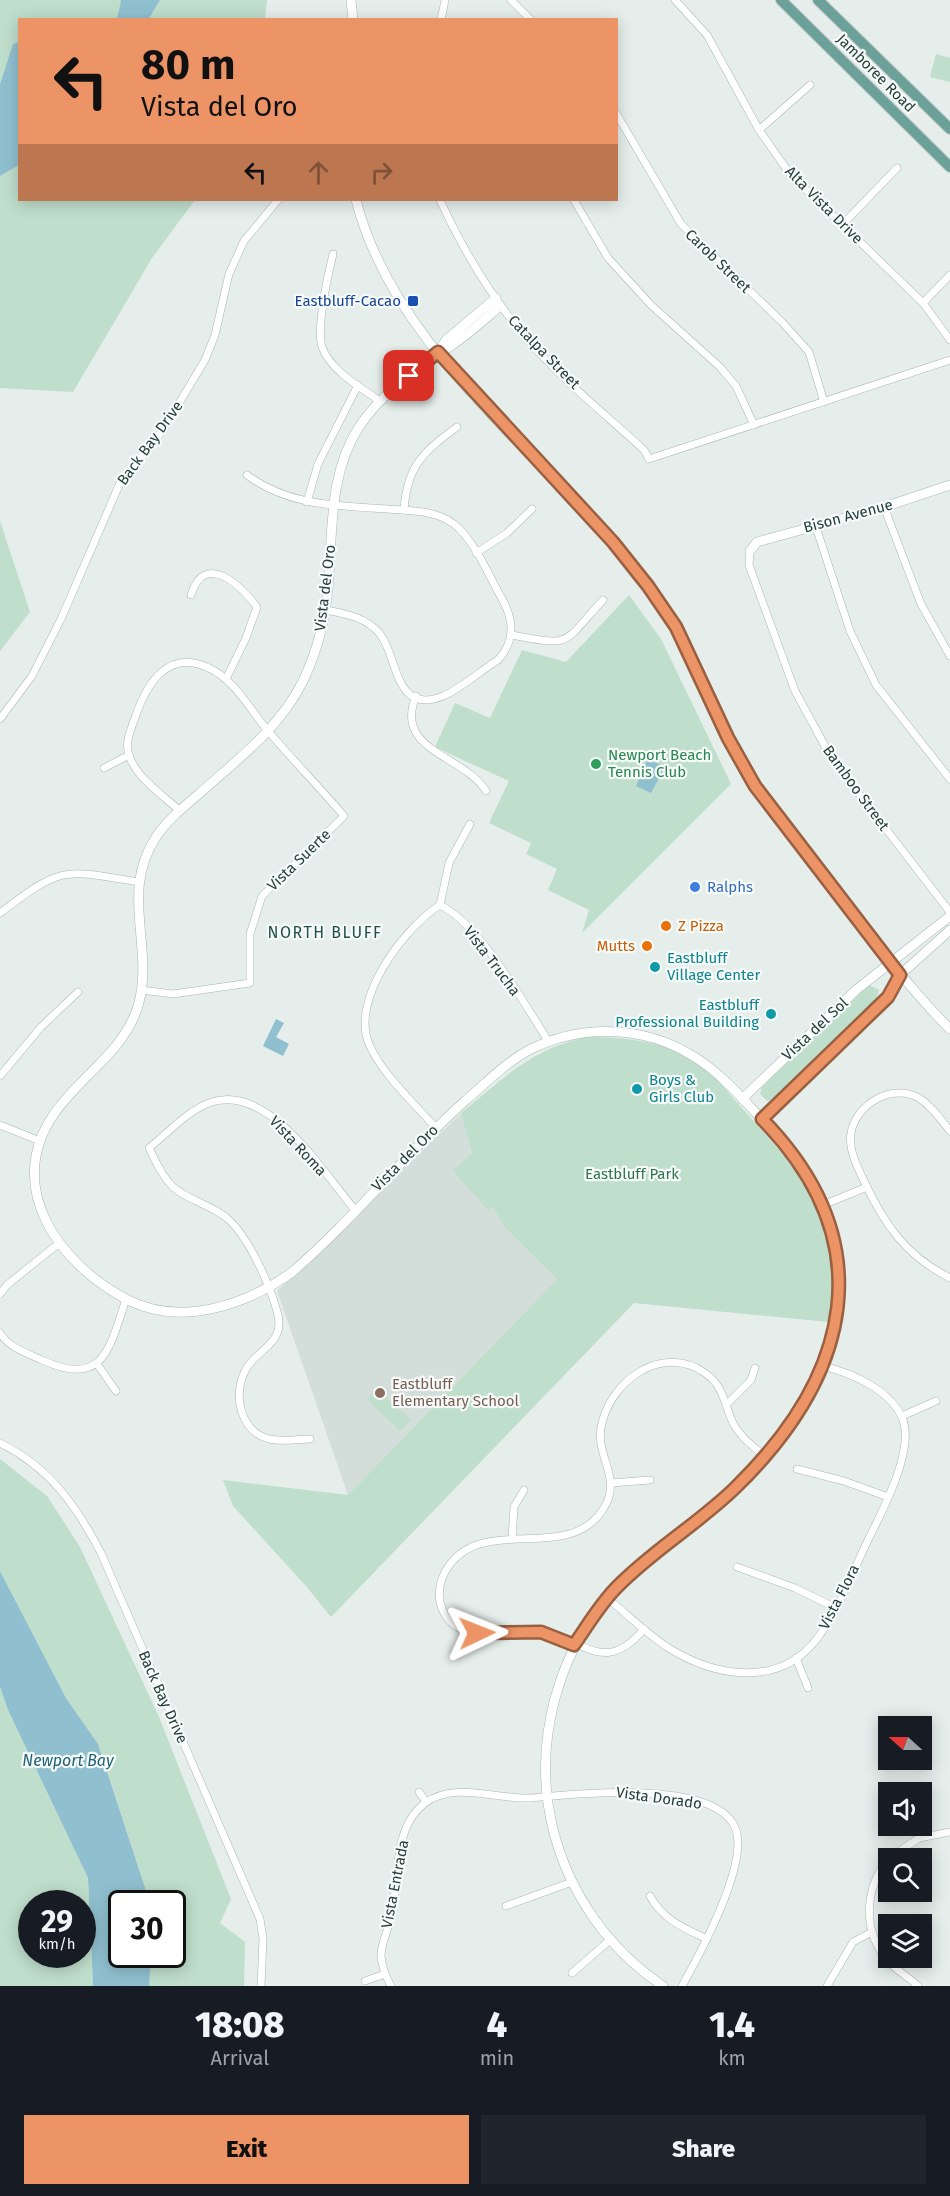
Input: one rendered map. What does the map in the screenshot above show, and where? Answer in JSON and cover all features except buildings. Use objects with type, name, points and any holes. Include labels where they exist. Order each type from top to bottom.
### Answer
[{"type":"main road","name":"Jamboree Road","points":[[781,0],[950,167]]},
{"type":"main road","name":"Jamboree Road","points":[[818,0],[950,129]]},
{"type":"street","points":[[351,0],[353,18]]},
{"type":"street","points":[[441,18],[445,0]]},
{"type":"street","points":[[511,0],[528,18]]},
{"type":"street","name":"Alta Vista Drive","points":[[675,0],[707,35],[759,130],[789,174],[923,303],[950,340]]},
{"type":"street","points":[[759,130],[810,85]]},
{"type":"street","name":"Carob Street","points":[[618,116],[681,224],[782,322],[809,352],[824,402]]},
{"type":"street","points":[[843,224],[897,168]]},
{"type":"street","name":"Back Bay Drive","points":[[0,719],[32,676],[74,594],[116,490],[128,470],[163,430],[204,360],[215,335],[229,274],[244,241],[277,201]]},
{"type":"street","points":[[356,201],[366,233],[385,276],[438,352],[613,542],[648,586],[676,627],[728,738],[755,786],[900,975],[950,1029]]},
{"type":"street","name":"Catalpa Street","points":[[441,201],[498,302],[538,351],[644,450],[649,459],[754,425]]},
{"type":"street","points":[[575,201],[608,258],[651,304],[720,367],[736,386],[754,425],[950,360]]},
{"type":"street","points":[[333,254],[321,340],[326,356],[380,401]]},
{"type":"street","points":[[923,303],[950,275]]},
{"type":"street","name":"Vista del Oro","points":[[498,302],[451,346],[438,352],[380,401],[360,425],[345,455],[334,505],[326,610],[316,650],[302,682],[268,731],[180,811],[153,842],[138,882],[141,990],[133,1020],[124,1036],[63,1102],[40,1141],[36,1158],[36,1192],[46,1225],[58,1244],[72,1258],[126,1299],[156,1309],[202,1310],[241,1301],[268,1288],[305,1261],[435,1127],[505,1066],[549,1042],[575,1034],[609,1031],[660,1040],[706,1064],[762,1119],[801,1164],[823,1205],[835,1246],[838,1279],[835,1324],[823,1365],[798,1411],[764,1456],[720,1502],[640,1565],[607,1598],[574,1645],[553,1707],[546,1758],[547,1796],[554,1834],[572,1882],[590,1913],[610,1940],[630,1961],[663,1986]]},
{"type":"street","points":[[307,502],[318,464],[358,385]]},
{"type":"street","points":[[404,510],[407,483],[417,462],[432,445],[457,427]]},
{"type":"street","points":[[247,475],[271,490],[307,502],[432,513],[444,518],[460,530],[476,553],[508,608],[512,634],[504,653],[498,660],[447,694],[432,699],[416,696],[398,682],[387,645],[373,628],[353,616],[326,610]]},
{"type":"street","name":"Bison Avenue","points":[[750,551],[757,542],[815,524],[884,507],[950,485]]},
{"type":"street","points":[[884,507],[921,604],[950,656]]},
{"type":"street","points":[[476,553],[507,533],[532,510]]},
{"type":"street","points":[[815,524],[850,631],[876,685],[950,779]]},
{"type":"street","name":"Bamboo Street","points":[[750,551],[748,565],[795,691],[826,749],[950,914]]},
{"type":"street","points":[[191,595],[200,578],[212,574],[220,575],[236,582],[257,607],[246,638],[226,679]]},
{"type":"street","points":[[512,634],[555,643],[570,639],[603,600]]},
{"type":"street","points":[[180,811],[136,768],[129,756],[129,734],[144,692],[155,677],[172,666],[191,663],[209,667],[226,679],[268,731]]},
{"type":"street","points":[[416,696],[411,713],[412,723],[418,737],[429,748],[468,771],[486,791]]},
{"type":"street","name":"Vista Suerte","points":[[141,990],[173,994],[250,983],[250,934],[262,896],[344,816],[268,731]]},
{"type":"street","points":[[104,768],[129,756]]},
{"type":"street","points":[[435,1127],[375,1056],[366,1036],[365,1020],[371,995],[397,946],[419,919],[440,905],[449,863],[470,824]]},
{"type":"street","points":[[0,913],[40,882],[58,874],[78,872],[138,882]]},
{"type":"street","name":"Vista Trucha","points":[[440,905],[448,909],[481,942],[549,1042]]},
{"type":"street","name":"Vista del Sol","points":[[742,1099],[856,990],[892,965],[950,914]]},
{"type":"street","name":"Vista del Sol","points":[[762,1119],[888,997],[900,975],[950,930]]},
{"type":"street","points":[[0,1076],[41,1027],[78,992]]},
{"type":"street","points":[[950,1131],[924,1101],[916,1096],[897,1093],[879,1097],[871,1102],[851,1131],[855,1162],[883,1218],[900,1242],[923,1263],[950,1278]]},
{"type":"street","name":"Vista Roma","points":[[268,1288],[236,1227],[216,1210],[174,1187],[165,1179],[149,1148],[204,1105],[224,1099],[247,1101],[263,1109],[295,1139],[355,1210]]},
{"type":"street","points":[[0,1125],[40,1141]]},
{"type":"street","points":[[823,1205],[867,1187]]},
{"type":"street","points":[[0,1294],[7,1285],[58,1244]]},
{"type":"street","points":[[268,1288],[277,1312],[278,1330],[270,1345],[251,1362],[245,1371],[241,1409],[247,1424],[259,1435],[276,1440],[310,1439]]},
{"type":"street","points":[[0,1333],[13,1347],[66,1370],[82,1370],[97,1364],[110,1348],[126,1299]]},
{"type":"street","points":[[644,1629],[625,1647],[604,1653],[574,1645],[541,1632],[469,1632],[451,1623],[444,1614],[439,1590],[449,1566],[472,1547],[491,1540],[566,1536],[582,1530],[602,1512],[611,1483],[600,1436],[603,1418],[624,1386],[643,1368],[666,1361],[693,1367],[718,1384],[737,1431],[764,1456]]},
{"type":"street","points":[[97,1364],[116,1391]]},
{"type":"street","points":[[823,1365],[867,1383],[891,1401],[902,1416],[936,1401]]},
{"type":"street","points":[[727,1404],[751,1380],[755,1368]]},
{"type":"street","name":"Vista Flora","points":[[607,1598],[644,1629],[680,1654],[730,1672],[758,1673],[771,1670],[796,1658],[816,1640],[888,1497],[905,1448],[906,1433],[902,1416]]},
{"type":"street","name":"Back Bay Drive","points":[[0,1443],[25,1456],[53,1479],[72,1503],[102,1553],[260,1919],[263,1940],[261,1986]]},
{"type":"street","points":[[797,1469],[844,1481],[888,1497]]},
{"type":"street","points":[[611,1483],[650,1480]]},
{"type":"street","points":[[512,1539],[514,1507],[524,1490]]},
{"type":"street","points":[[738,1567],[795,1588],[834,1608]]},
{"type":"street","points":[[796,1658],[808,1688]]},
{"type":"street","name":"Vista Dorado","points":[[547,1796],[609,1791],[652,1794],[709,1805],[725,1814],[736,1832],[738,1848],[724,1897],[707,1939],[682,1986]]},
{"type":"street","points":[[419,1792],[426,1802],[447,1793],[459,1792],[518,1798],[547,1796]]},
{"type":"street","name":"Vista Entrada","points":[[391,1986],[385,1974],[382,1944],[393,1912],[402,1837],[411,1817],[426,1802]]},
{"type":"street","points":[[904,1848],[919,1838],[950,1832]]},
{"type":"street","points":[[878,1878],[872,1889],[869,1912],[872,1932],[890,1963],[918,1986]]},
{"type":"street","points":[[506,1906],[572,1882]]},
{"type":"street","points":[[650,1896],[669,1920],[707,1939]]},
{"type":"street","points":[[827,1986],[853,1942],[872,1932]]},
{"type":"street","points":[[572,1973],[610,1940]]},
{"type":"street","points":[[365,1981],[385,1974]]},
{"type":"shaded area","name":"Eastbluff Elementary School","points":[[461,1113],[472,1153],[453,1172],[493,1207],[505,1228],[557,1279],[348,1495],[277,1291]]},
{"type":"green space","points":[[0,0],[121,0],[117,18],[18,18],[18,42],[13,44],[0,84]]},
{"type":"green space","points":[[160,0],[267,0],[265,18],[150,18]]},
{"type":"green space","points":[[936,54],[950,58],[950,82],[930,77]]},
{"type":"green space","points":[[18,166],[18,201],[194,201],[152,258],[73,392],[0,388],[0,176]]},
{"type":"green space","points":[[0,521],[30,612],[0,651]]},
{"type":"green space","name":"Newport Beach Tennis Club","points":[[629,595],[661,639],[731,784],[582,933],[589,910],[548,890],[557,869],[526,854],[531,843],[489,823],[509,781],[435,747],[455,703],[490,718],[522,650],[566,662]]},
{"type":"green space","points":[[869,985],[879,990],[876,1000],[774,1099],[767,1101],[760,1094],[762,1087]]},
{"type":"green space","name":"Eastbluff Park","points":[[586,1037],[651,1043],[688,1057],[717,1080],[773,1143],[809,1193],[826,1233],[833,1265],[829,1322],[634,1303],[331,1617],[233,1506],[223,1480],[348,1495],[557,1279],[505,1228],[493,1207],[488,1210],[453,1171],[472,1153],[461,1113],[505,1077],[533,1058],[549,1049]]},
{"type":"green space","points":[[377,1389],[411,1420],[400,1431],[367,1399]]},
{"type":"green space","points":[[0,1459],[47,1496],[80,1547],[159,1717],[231,1899],[220,1923],[245,1942],[244,1986],[149,1986],[150,1968],[186,1968],[186,1890],[146,1890],[98,1744],[66,1698],[0,1571]]},
{"type":"green space","points":[[0,1687],[8,1710],[88,1878],[89,1890],[18,1890],[18,1968],[92,1968],[93,1986],[0,1986]]},
{"type":"water","points":[[121,0],[160,0],[150,18],[117,18]]},
{"type":"water","points":[[18,42],[18,166],[0,176],[0,84],[13,44]]},
{"type":"water","points":[[648,759],[665,767],[651,793],[636,786]]},
{"type":"water","points":[[276,1019],[284,1023],[276,1037],[289,1044],[283,1056],[263,1046]]},
{"type":"water","name":"Newport Bay","points":[[0,1571],[66,1698],[98,1744],[146,1890],[108,1890],[108,1968],[150,1968],[149,1986],[93,1986],[92,1968],[96,1968],[96,1890],[89,1890],[88,1878],[8,1710],[0,1687]]},
{"type":"place","name":"Eastbluff-Cacao","points":[[413,301]]},
{"type":"place","name":"Newport Beach Tennis Club","points":[[596,764]]},
{"type":"place","name":"Ralphs","points":[[695,887]]},
{"type":"place","name":"Z Pizza","points":[[666,926]]},
{"type":"place","name":"Mutts","points":[[647,946]]},
{"type":"place","name":"Eastbluff Village Center","points":[[655,967]]},
{"type":"place","name":"Eastbluff Professional Building","points":[[771,1014]]},
{"type":"place","name":"Boys & Girls Club","points":[[637,1089]]},
{"type":"place","name":"Eastbluff Elementary School","points":[[380,1393]]},
{"type":"district","name":"NORTH BLUFF","points":[[325,932]]},
{"type":"route","points":[[409,376],[438,352],[613,542],[648,586],[676,627],[695,662],[728,738],[755,786],[900,975],[888,997],[762,1119],[787,1145],[813,1184],[822,1201],[830,1225],[837,1257],[837,1311],[833,1333],[823,1365],[798,1411],[752,1471],[736,1487],[705,1516],[640,1565],[618,1586],[574,1645],[541,1632],[477,1633]]}]
